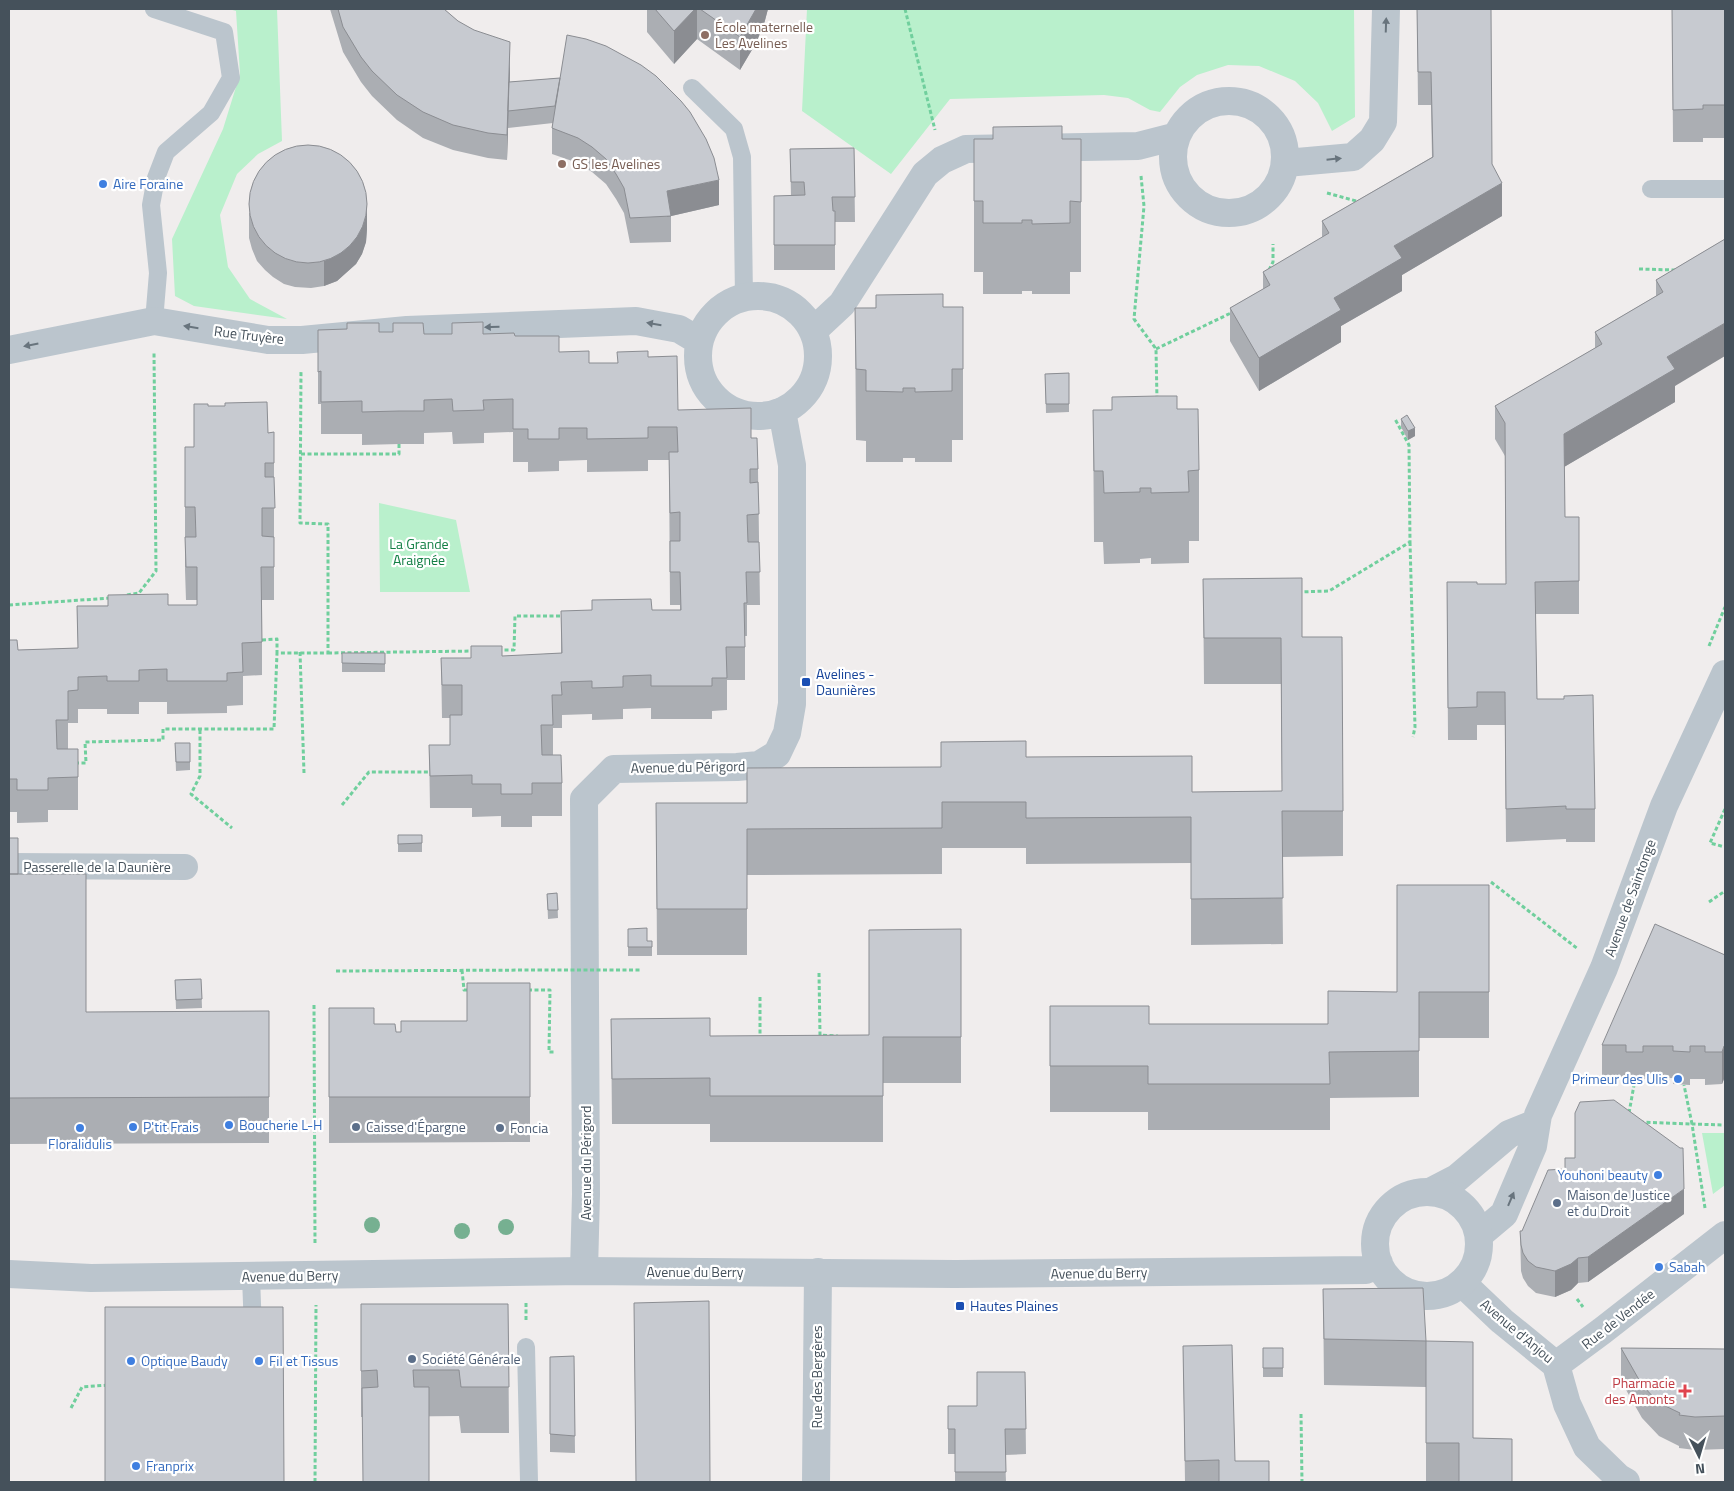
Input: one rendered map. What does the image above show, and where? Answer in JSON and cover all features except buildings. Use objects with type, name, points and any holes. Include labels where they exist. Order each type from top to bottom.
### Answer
[{"type":"street","points":[[1283,172],[1354,157],[1372,140],[1382,122],[1386,9]]},
{"type":"street","points":[[1216,102],[1234,102],[1250,105],[1266,114],[1277,128],[1284,144],[1283,172],[1270,196],[1255,208],[1236,213],[1216,212],[1198,204],[1184,192],[1176,174],[1173,155],[1177,136],[1186,121],[1200,110],[1216,102]]},
{"type":"street","points":[[813,331],[842,304],[925,174],[942,160],[966,149],[1138,146],[1177,136]]},
{"type":"street","points":[[765,296],[785,302],[801,314],[813,331],[818,349],[817,368],[814,377],[810,386],[798,401],[782,411],[763,416],[744,415],[726,408],[712,396],[702,379],[697,360],[699,341],[705,326],[715,313],[729,303],[744,297],[765,296]]},
{"type":"street","name":"Rue Truyère","points":[[9,350],[154,321],[268,340],[302,340],[407,330],[636,321],[679,329],[699,341]]},
{"type":"street","name":"Avenue du Périgord","points":[[584,1271],[586,1051],[584,799],[614,769],[759,765],[777,754],[788,733],[792,704],[792,465],[782,411]]},
{"type":"street","name":"Avenue de Saintonge","points":[[1479,1235],[1504,1214],[1533,1146],[1538,1115],[1604,968],[1664,806],[1725,674]]},
{"type":"street","name":"Passerelle de la Daunière","points":[[9,866],[186,867]]},
{"type":"street","points":[[1430,1192],[1457,1178],[1509,1134],[1536,1123]]},
{"type":"street","points":[[1430,1192],[1447,1195],[1462,1204],[1473,1218],[1479,1235],[1480,1248],[1477,1261],[1471,1273],[1462,1283],[1448,1292],[1432,1296],[1415,1295],[1400,1289],[1387,1278],[1379,1263],[1375,1246],[1377,1230],[1385,1213],[1397,1202],[1412,1194],[1430,1192]]},
{"type":"street","name":"Rue de Vendée","points":[[1556,1365],[1602,1332],[1725,1235]]},
{"type":"street","name":"Avenue du Berry","points":[[9,1274],[90,1278],[584,1271],[955,1274],[1366,1270],[1379,1263]]},
{"type":"street","name":"Rue des Bergères","points":[[816,1482],[818,1272]]},
{"type":"street","name":"Avenue d'Anjou","points":[[1462,1283],[1502,1321],[1556,1365],[1567,1404],[1587,1446],[1618,1478],[1626,1482]]},
{"type":"lane","points":[[154,9],[224,32],[231,78],[211,113],[166,152],[156,178],[151,205],[158,273],[154,321]]},
{"type":"lane","points":[[692,88],[734,129],[742,156],[744,297]]},
{"type":"lane","points":[[1651,189],[1725,189]]},
{"type":"lane","points":[[251,1276],[254,1343]]},
{"type":"lane","points":[[526,1347],[528,1482]]},
{"type":"path","points":[[905,9],[942,160]]},
{"type":"path","points":[[1138,146],[1144,206],[1134,319],[1156,349],[1157,408]]},
{"type":"path","points":[[1283,172],[1364,203]]},
{"type":"path","points":[[1266,278],[1273,262],[1273,244]]},
{"type":"path","points":[[1639,269],[1677,270],[1683,274]]},
{"type":"path","points":[[1156,349],[1239,310]]},
{"type":"path","points":[[121,596],[139,593],[156,571],[154,321]]},
{"type":"path","points":[[302,340],[300,522],[328,524],[328,653]]},
{"type":"path","points":[[1395,419],[1409,445],[1415,727],[1413,737]]},
{"type":"path","points":[[301,454],[399,454],[399,444]]},
{"type":"path","points":[[1291,592],[1329,591],[1410,542]]},
{"type":"path","points":[[9,605],[112,598]]},
{"type":"path","points":[[494,650],[514,650],[515,616],[572,616]]},
{"type":"path","points":[[66,763],[86,763],[85,742],[163,740],[163,729],[274,729],[277,640],[262,640]]},
{"type":"path","points":[[277,653],[475,651]]},
{"type":"path","points":[[300,652],[304,773]]},
{"type":"path","points":[[200,730],[200,776],[191,794],[232,828]]},
{"type":"path","points":[[342,805],[369,772],[441,772]]},
{"type":"path","points":[[1725,809],[1710,843],[1725,847]]},
{"type":"path","points":[[1491,882],[1604,968]]},
{"type":"path","points":[[1709,902],[1725,891]]},
{"type":"path","points":[[462,970],[464,990],[474,990]]},
{"type":"path","points":[[336,971],[641,970]]},
{"type":"path","points":[[819,973],[820,1035],[840,1036]]},
{"type":"path","points":[[521,990],[550,990],[549,1052],[586,1051]]},
{"type":"path","points":[[760,997],[760,1046]]},
{"type":"path","points":[[751,1037],[760,1037]]},
{"type":"path","points":[[1628,1121],[1634,1085]]},
{"type":"path","points":[[1684,1085],[1705,1208]]},
{"type":"path","points":[[1637,1122],[1725,1125]]},
{"type":"path","points":[[525,1272],[526,1347]]},
{"type":"path","points":[[71,1408],[82,1387],[113,1385]]},
{"type":"path","points":[[1301,1414],[1302,1482]]},
{"type":"green space","points":[[229,9],[277,9],[282,141],[258,154],[237,174],[220,215],[228,267],[250,299],[287,319],[194,306],[175,296],[172,239],[223,129],[240,74],[236,11]]},
{"type":"green space","points":[[807,9],[1354,9],[1355,117],[1332,131],[1318,103],[1295,81],[1259,66],[1228,65],[1197,75],[1180,87],[1160,112],[1150,110],[1128,98],[1104,95],[950,99],[891,174],[802,111]]},
{"type":"green space","name":"La Grande Araignée","points":[[379,503],[456,520],[470,592],[380,592]]},
{"type":"green space","points":[[1702,1133],[1725,1133],[1725,1185],[1713,1194]]},
{"type":"place","name":"École maternelle Les Avelines","points":[[705,35]]},
{"type":"place","name":"GS les Avelines","points":[[562,164]]},
{"type":"place","name":"Aire Foraine","points":[[103,184]]},
{"type":"place","name":"Avelines - Daunières","points":[[806,682]]},
{"type":"place","name":"Primeur des Ulis","points":[[1678,1079]]},
{"type":"place","name":"Boucherie L-H","points":[[229,1125]]},
{"type":"place","name":"P'tit Frais","points":[[133,1127]]},
{"type":"place","name":"Caisse d'Épargne","points":[[356,1127]]},
{"type":"place","name":"Floralidulis","points":[[80,1128]]},
{"type":"place","name":"Foncia","points":[[500,1128]]},
{"type":"place","name":"Youhoni beauty","points":[[1658,1175]]},
{"type":"place","name":"Maison de Justice et du Droit","points":[[1557,1203]]},
{"type":"place","name":"Sabah","points":[[1659,1267]]},
{"type":"place","name":"Hautes Plaines","points":[[960,1306]]},
{"type":"place","name":"Société Générale","points":[[412,1359]]},
{"type":"place","name":"Optique Baudy","points":[[131,1361]]},
{"type":"place","name":"Fil et Tissus","points":[[259,1361]]},
{"type":"place","name":"Pharmacie des Amonts","points":[[1685,1391]]},
{"type":"place","name":"Franprix","points":[[136,1466]]}]
